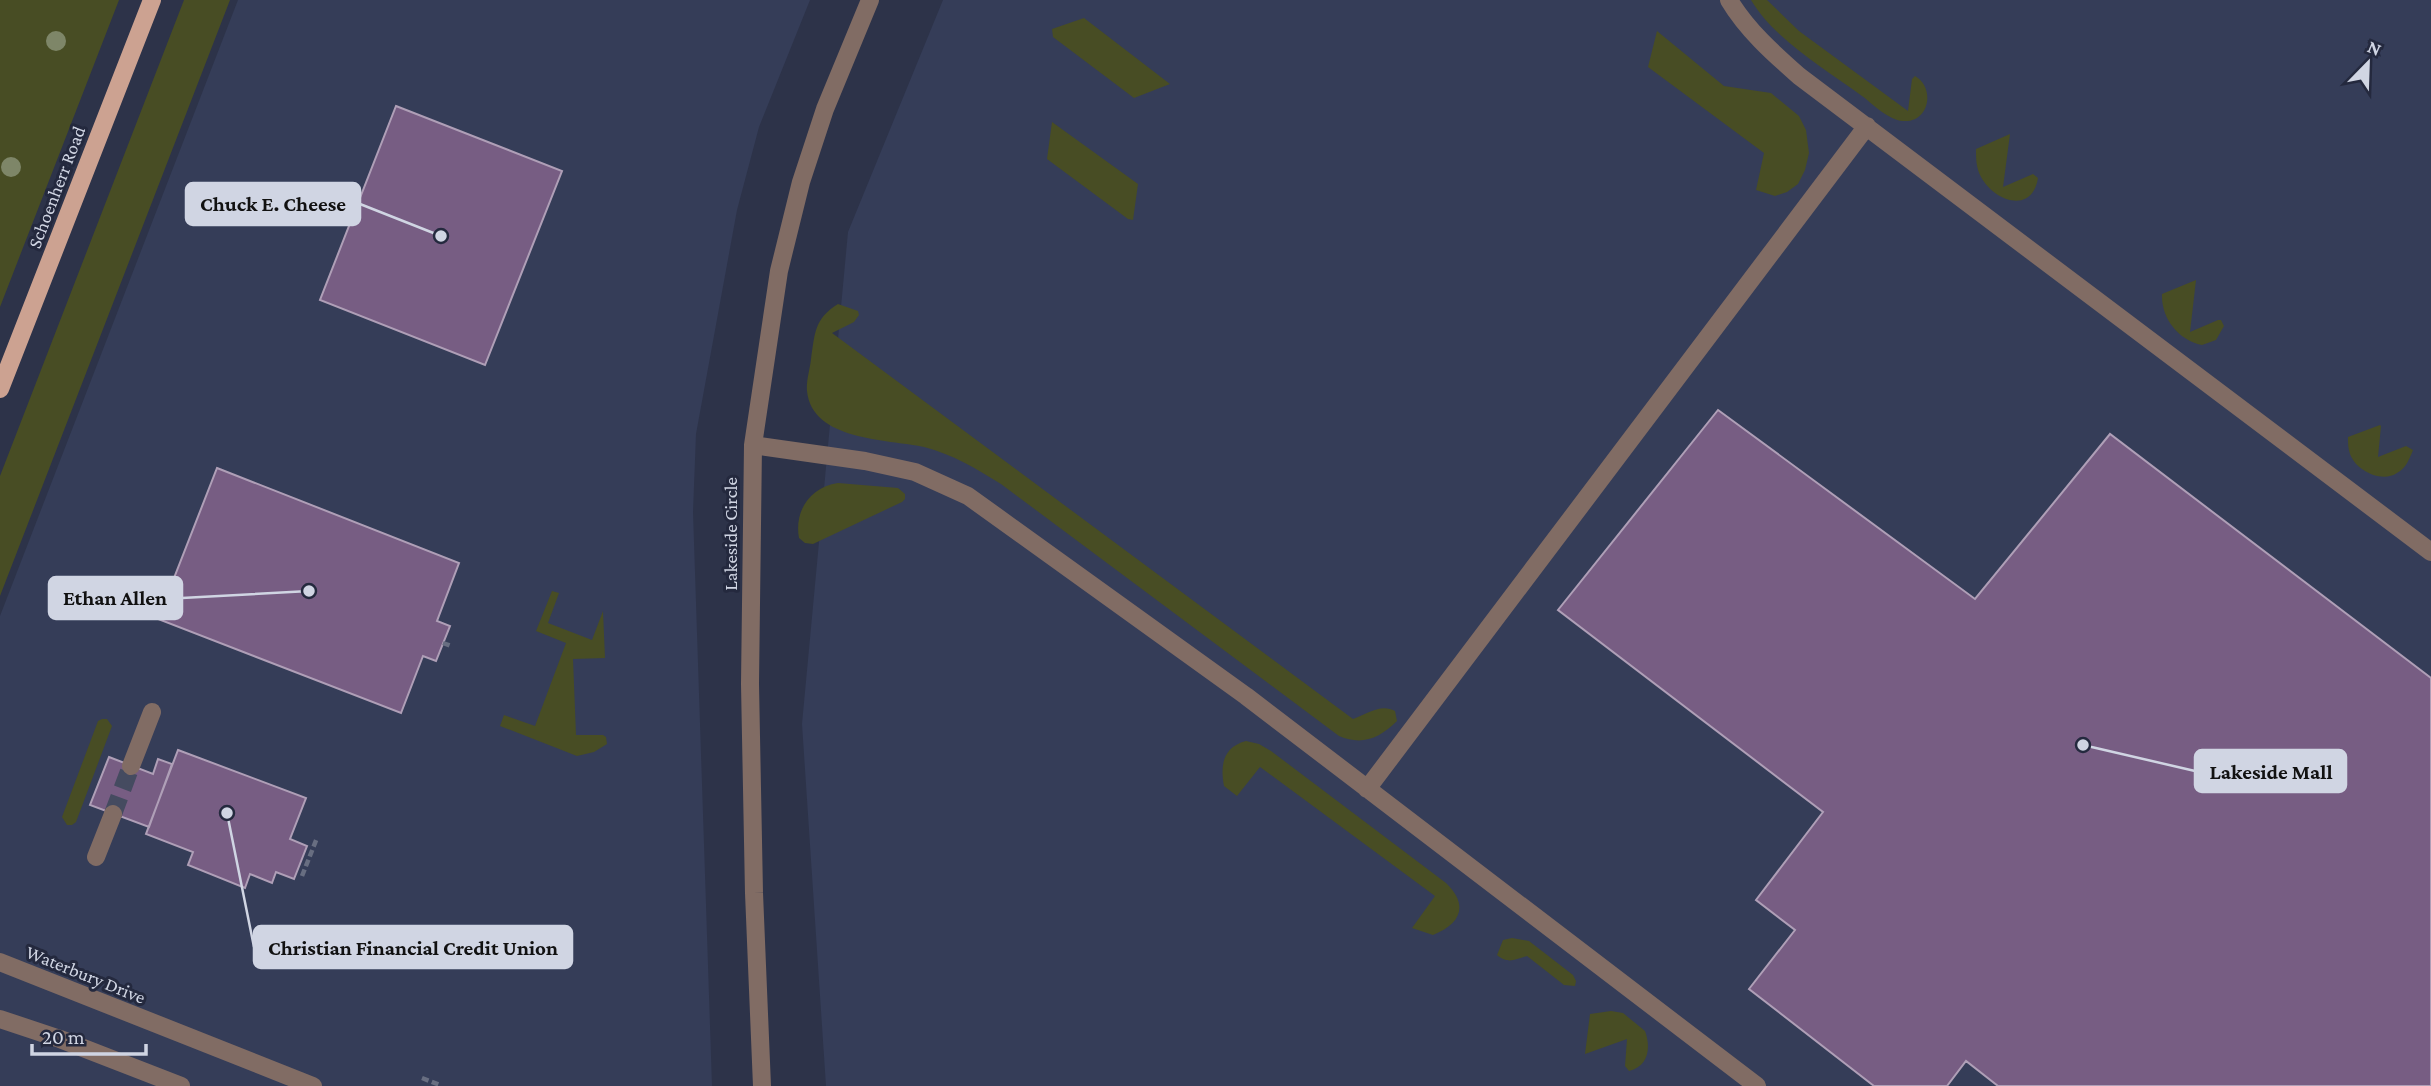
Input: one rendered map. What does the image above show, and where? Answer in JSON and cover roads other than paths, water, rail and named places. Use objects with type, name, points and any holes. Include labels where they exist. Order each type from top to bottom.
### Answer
[{"type":"main road","name":"Schoenherr Road","points":[[0,389],[152,0]]},
{"type":"street","name":"Lakeside Circle","points":[[762,1086],[754,893],[750,684],[753,445],[779,271],[795,205],[809,152],[870,0]]},
{"type":"street","points":[[1729,0],[1735,12],[1765,46],[1799,76],[2431,552]]},
{"type":"street","points":[[1367,789],[1867,127]]},
{"type":"street","points":[[753,445],[865,460],[933,478],[968,496],[1246,696],[1757,1086]]},
{"type":"street","points":[[131,766],[152,712]]},
{"type":"street","points":[[96,857],[113,814]]},
{"type":"street","name":"Waterbury Drive","points":[[0,962],[313,1086]]},
{"type":"street","points":[[0,1019],[181,1086]]},
{"type":"tunnel","points":[[113,814],[131,766]]},
{"type":"place","name":"Chuck E. Cheese","points":[[441,236]]},
{"type":"place","name":"Ethan Allen","points":[[309,591]]},
{"type":"place","name":"Lakeside Mall","points":[[2083,745]]},
{"type":"place","name":"Christian Financial Credit Union","points":[[227,813]]}]
